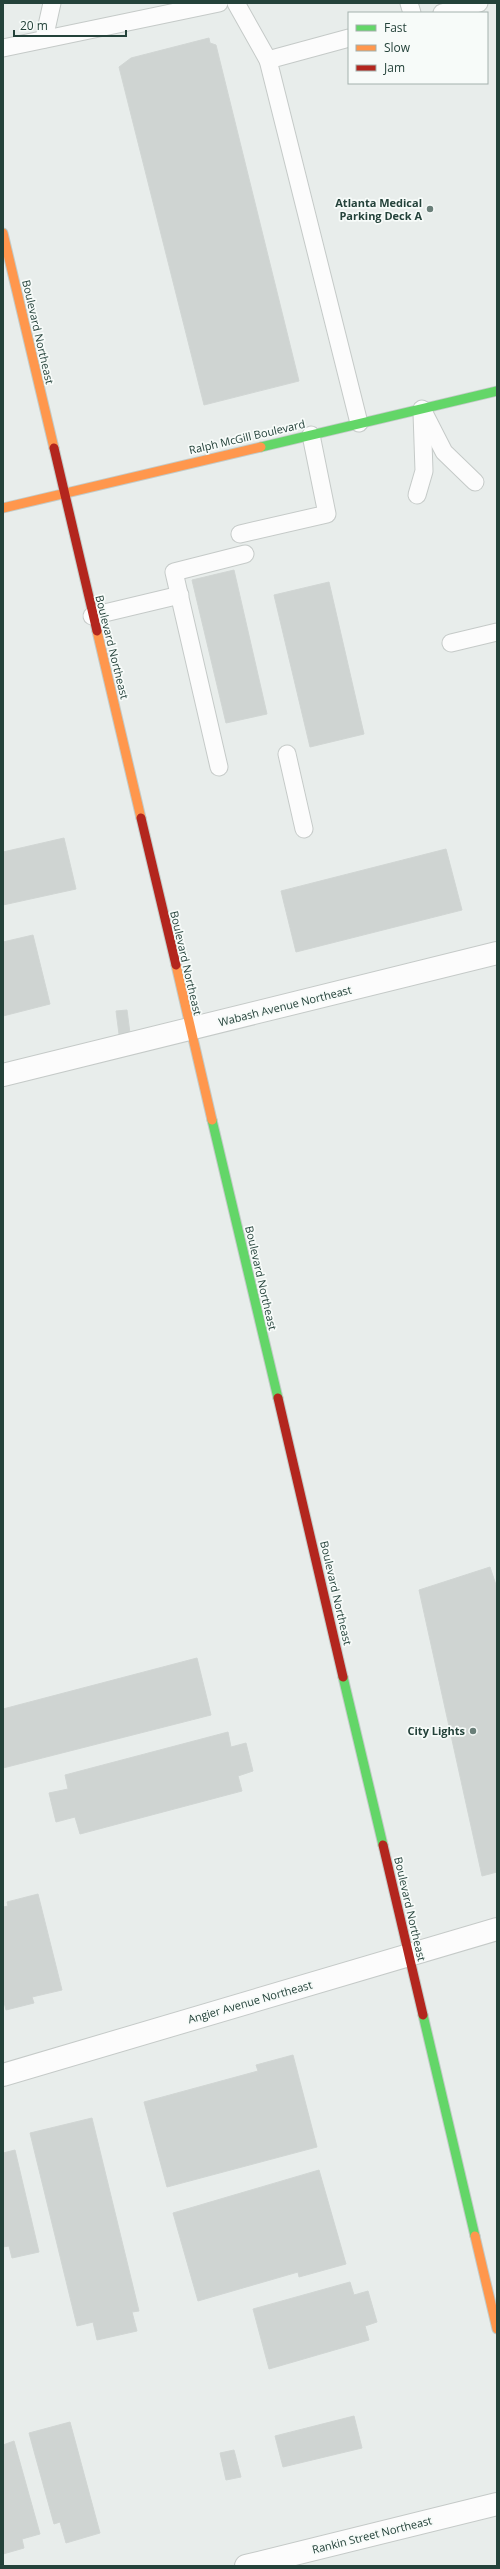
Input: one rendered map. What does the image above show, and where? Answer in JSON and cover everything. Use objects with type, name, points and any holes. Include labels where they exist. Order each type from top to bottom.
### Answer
[{"type":"main road","name":"Boulevard Northeast","points":[[3,233],[63,493],[497,2329]]},
{"type":"main road","name":"Ralph McGill Boulevard","points":[[3,508],[497,391]]},
{"type":"street","name":"Wabash Avenue Northeast","points":[[3,1075],[497,953]]},
{"type":"street","name":"Angier Avenue Northeast","points":[[3,2075],[497,1929]]},
{"type":"street","name":"Rankin Street Northeast","points":[[246,2566],[497,2504]]},
{"type":"lane","points":[[44,39],[52,3]]},
{"type":"lane","points":[[3,48],[219,3]]},
{"type":"lane","points":[[236,3],[268,60],[359,423]]},
{"type":"lane","points":[[446,12],[479,3]]},
{"type":"lane","points":[[268,60],[348,38]]},
{"type":"lane","points":[[422,409],[444,452],[475,482]]},
{"type":"lane","points":[[417,495],[424,471],[422,409]]},
{"type":"lane","points":[[240,534],[327,514],[311,435]]},
{"type":"lane","points":[[219,767],[174,572],[245,554]]},
{"type":"lane","points":[[92,616],[180,595]]},
{"type":"lane","points":[[451,643],[497,632]]},
{"type":"lane","points":[[287,754],[304,829]]},
{"type":"building","points":[[209,38],[210,43],[216,45],[299,381],[204,405],[119,67],[131,58]]},
{"type":"building","points":[[234,570],[267,714],[226,723],[192,580]]},
{"type":"building","points":[[329,582],[364,734],[310,747],[274,595]]},
{"type":"building","points":[[64,838],[76,889],[3,905],[3,852]]},
{"type":"building","points":[[446,849],[462,910],[296,952],[281,891]]},
{"type":"building","points":[[33,935],[50,1004],[3,1016],[3,942]]},
{"type":"building","points":[[127,1010],[131,1041],[120,1042],[116,1011]]},
{"type":"building","name":"City Lights","points":[[490,1567],[497,1588],[497,1872],[482,1876],[419,1590]]},
{"type":"building","points":[[197,1658],[211,1715],[3,1768],[3,1709]]},
{"type":"building","points":[[228,1732],[231,1747],[246,1743],[253,1771],[238,1776],[242,1791],[80,1834],[75,1817],[56,1822],[49,1793],[68,1789],[65,1775]]},
{"type":"building","points":[[38,1894],[62,1990],[32,1997],[34,2003],[6,2010],[3,1998],[3,1907],[8,1906],[7,1902]]},
{"type":"building","points":[[293,2055],[317,2147],[167,2187],[144,2102],[258,2071],[256,2065]]},
{"type":"building","points":[[92,2118],[139,2311],[132,2312],[137,2331],[97,2340],[93,2322],[77,2326],[30,2133]]},
{"type":"building","points":[[15,2150],[39,2252],[12,2258],[9,2246],[3,2247],[3,2153]]},
{"type":"building","points":[[319,2170],[346,2264],[299,2277],[298,2272],[198,2301],[173,2213]]},
{"type":"building","points":[[350,2282],[354,2295],[368,2291],[377,2322],[365,2326],[369,2340],[269,2369],[253,2309]]},
{"type":"building","points":[[354,2416],[362,2448],[283,2467],[275,2436]]},
{"type":"building","points":[[70,2422],[100,2533],[66,2543],[60,2522],[54,2524],[29,2433]]},
{"type":"building","points":[[14,2441],[40,2534],[22,2539],[24,2548],[3,2554],[3,2445]]},
{"type":"building","points":[[234,2450],[241,2477],[226,2480],[220,2453]]},
{"type":"traffic: fast","points":[[261,447],[497,391]]},
{"type":"traffic: fast","points":[[212,1120],[278,1398]]},
{"type":"traffic: fast","points":[[343,1677],[383,1845]]},
{"type":"traffic: fast","points":[[423,2015],[475,2236]]},
{"type":"traffic: slow","points":[[3,233],[54,448]]},
{"type":"traffic: slow","points":[[3,508],[261,447]]},
{"type":"traffic: slow","points":[[97,631],[141,818]]},
{"type":"traffic: slow","points":[[176,965],[212,1120]]},
{"type":"traffic: slow","points":[[475,2236],[497,2329]]},
{"type":"traffic: jam","points":[[54,448],[97,631]]},
{"type":"traffic: jam","points":[[141,818],[176,965]]},
{"type":"traffic: jam","points":[[278,1398],[343,1677]]},
{"type":"traffic: jam","points":[[383,1845],[423,2015]]},
{"type":"place","name":"Atlanta Medical Parking Deck A","points":[[430,209]]},
{"type":"place","name":"City Lights","points":[[473,1731]]}]
